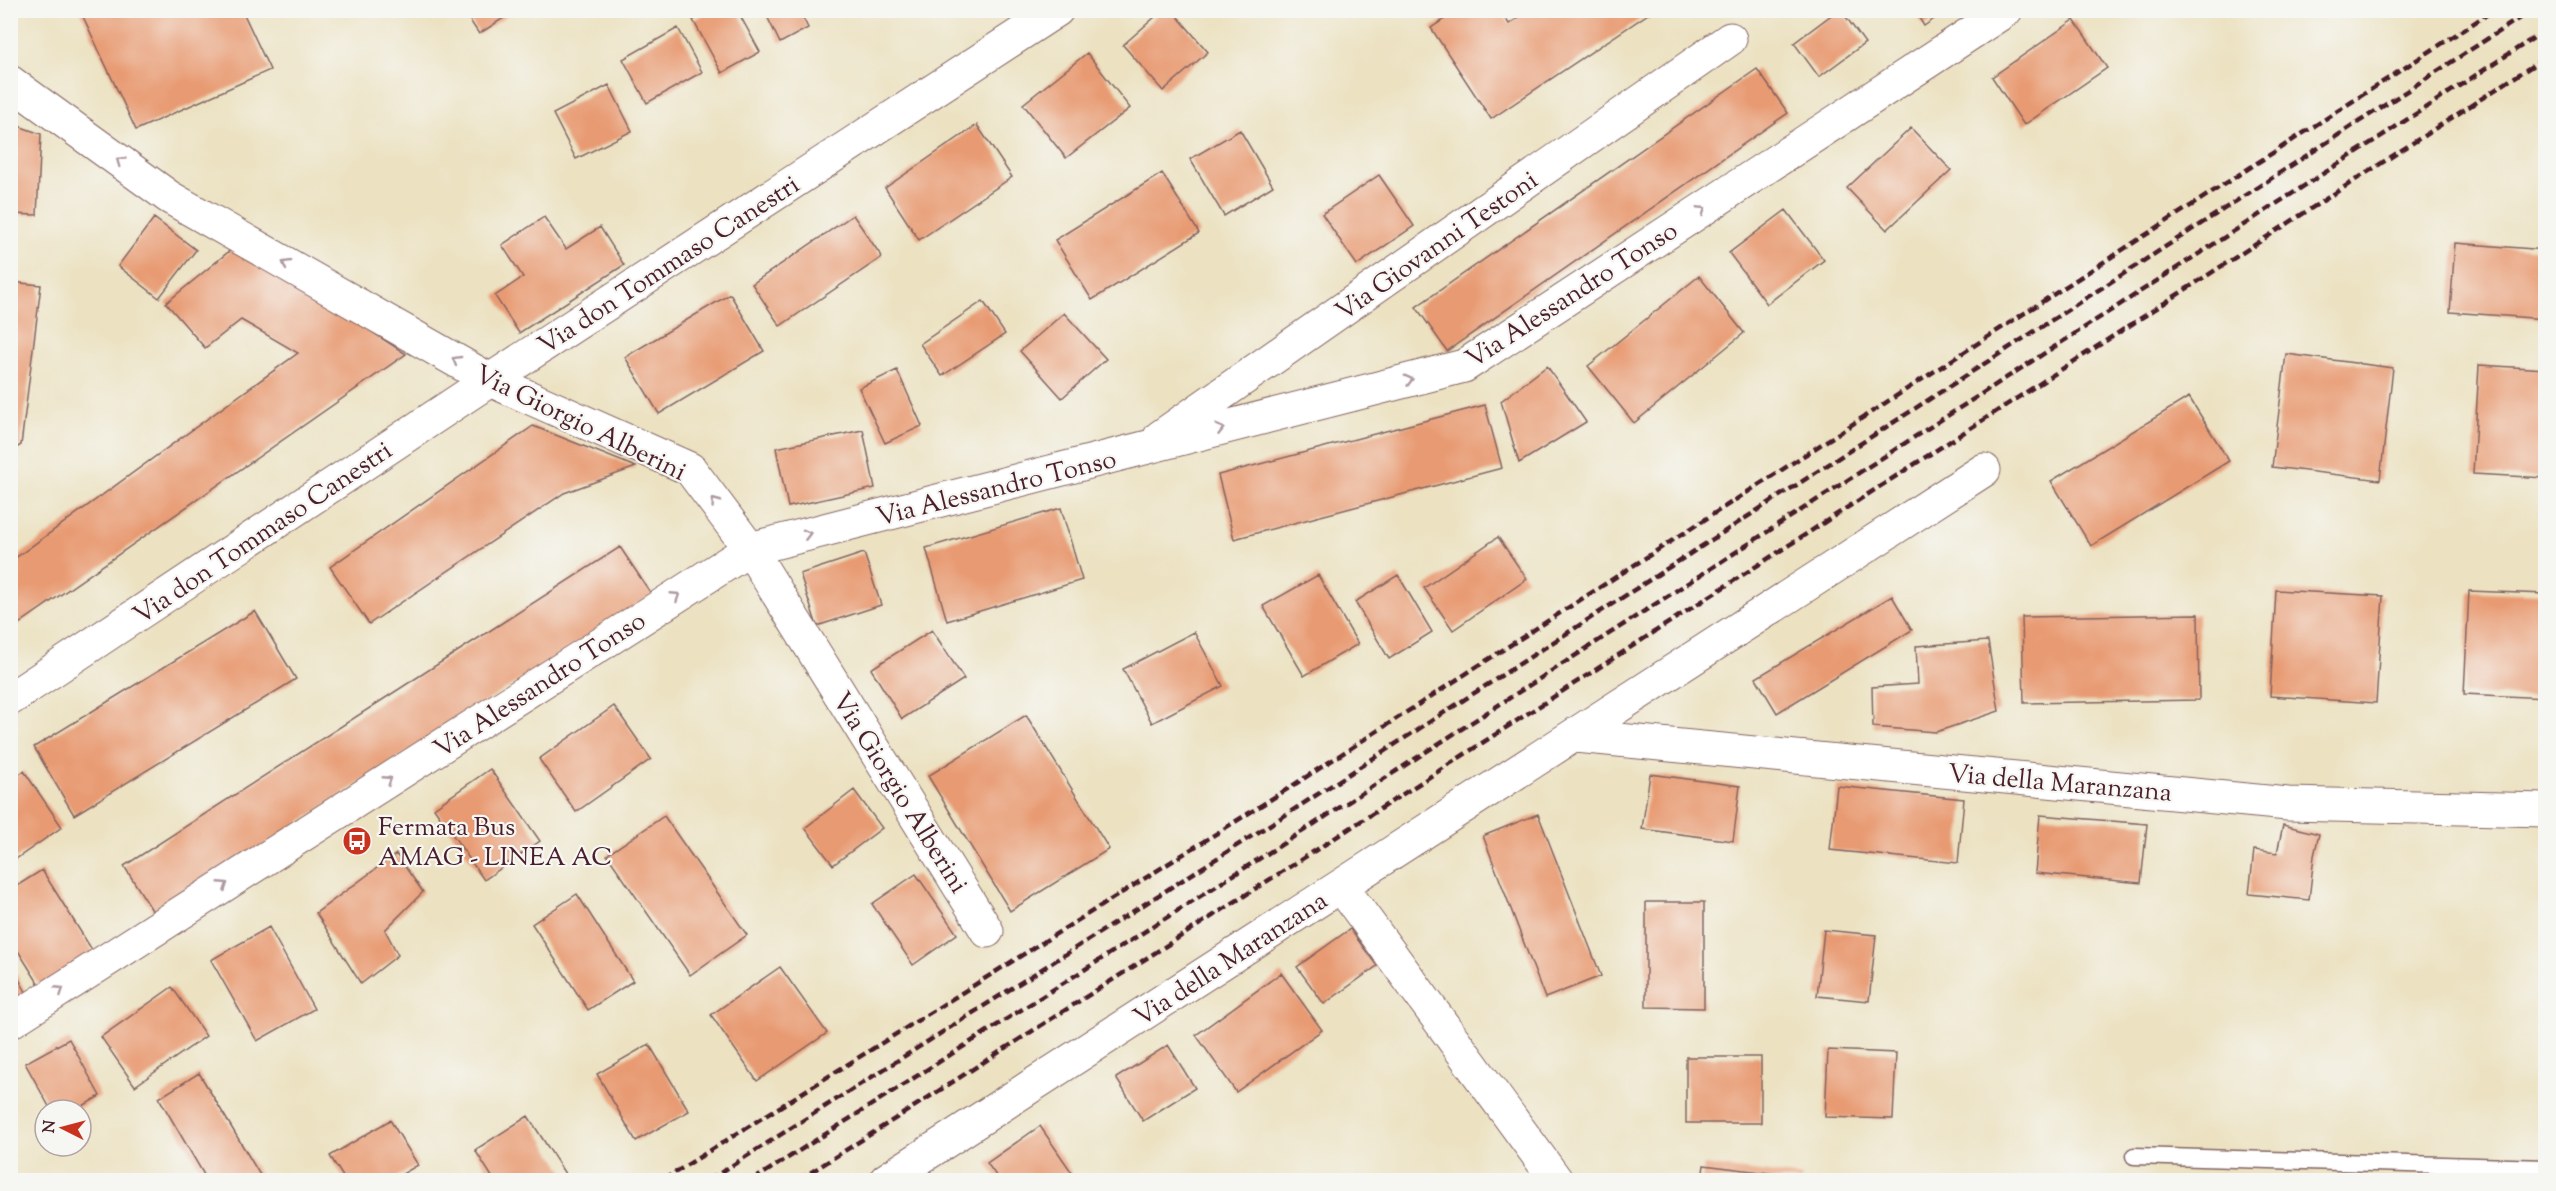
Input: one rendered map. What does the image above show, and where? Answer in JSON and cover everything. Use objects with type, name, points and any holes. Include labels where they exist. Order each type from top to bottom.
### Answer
[{"type":"street","name":"Via don Tommaso Canestri","points":[[10,699],[490,380],[1057,10]]},
{"type":"street","name":"Via Alessandro Tonso","points":[[10,1022],[750,549],[1464,366],[2006,10]]},
{"type":"street","name":"Via Giovanni Testoni","points":[[1142,450],[1730,39]]},
{"type":"street","name":"Via Giorgio Alberini","points":[[10,82],[170,197],[490,380],[690,469],[750,549],[987,931]]},
{"type":"street","name":"Via della Maranzana","points":[[886,1180],[1576,736],[1984,470]]},
{"type":"street","name":"Via della Maranzana","points":[[1576,736],[2288,804],[2546,810]]},
{"type":"street","points":[[1341,886],[1556,1180]]},
{"type":"lane","points":[[2134,1155],[2546,1168]]},
{"type":"building","points":[[80,10],[242,10],[270,70],[136,130]]},
{"type":"building","points":[[463,10],[516,10],[479,34]]},
{"type":"building","points":[[711,10],[737,10],[760,52],[722,73],[693,20]]},
{"type":"building","points":[[764,10],[799,10],[808,28],[780,43]]},
{"type":"building","points":[[1163,10],[1172,10],[1208,52],[1163,91],[1123,45]]},
{"type":"building","points":[[1458,10],[1500,10],[1509,24],[1530,10],[1654,10],[1491,119],[1431,28]]},
{"type":"building","points":[[1841,10],[1865,43],[1819,77],[1794,43]]},
{"type":"building","points":[[1914,10],[1947,10],[1924,26]]},
{"type":"building","points":[[2074,20],[2107,68],[2024,125],[1992,77]]},
{"type":"building","points":[[678,28],[702,72],[647,103],[623,59]]},
{"type":"building","points":[[1087,53],[1130,108],[1066,158],[1023,104]]},
{"type":"building","points":[[1757,69],[1788,113],[1447,351],[1416,307]]},
{"type":"building","points":[[609,85],[632,131],[576,159],[553,114]]},
{"type":"building","points":[[10,123],[41,134],[37,215],[10,214]]},
{"type":"building","points":[[977,125],[1012,177],[919,240],[885,188]]},
{"type":"building","points":[[1911,128],[1951,170],[1887,230],[1847,188]]},
{"type":"building","points":[[1240,130],[1273,186],[1224,216],[1190,159]]},
{"type":"building","points":[[1162,173],[1199,233],[1092,300],[1055,240]]},
{"type":"building","points":[[1379,175],[1414,226],[1357,265],[1322,214]]},
{"type":"building","points":[[1786,210],[1824,260],[1767,304],[1729,253]]},
{"type":"building","points":[[853,215],[882,257],[780,326],[752,284]]},
{"type":"building","points":[[544,217],[566,249],[600,227],[624,265],[519,333],[495,296],[523,277],[502,245]]},
{"type":"building","points":[[154,218],[196,250],[159,298],[118,266]]},
{"type":"building","points":[[2455,243],[2546,250],[2546,319],[2450,312]]},
{"type":"building","points":[[238,244],[406,354],[10,630],[10,562],[298,353],[241,320],[205,348],[166,303]]},
{"type":"building","points":[[1699,276],[1744,333],[1634,423],[1588,366]]},
{"type":"building","points":[[10,282],[41,285],[21,445],[10,452]]},
{"type":"building","points":[[730,294],[764,351],[659,414],[625,357]]},
{"type":"building","points":[[983,301],[1005,334],[942,376],[920,344]]},
{"type":"building","points":[[1064,313],[1106,359],[1062,398],[1020,351]]},
{"type":"building","points":[[2286,354],[2393,368],[2380,480],[2272,467]]},
{"type":"building","points":[[2479,365],[2546,369],[2546,478],[2473,474]]},
{"type":"building","points":[[1547,366],[1586,422],[1519,463],[1501,401]]},
{"type":"building","points":[[897,370],[922,426],[885,443],[859,388]]},
{"type":"building","points":[[2189,397],[2229,461],[2091,546],[2051,481]]},
{"type":"building","points":[[1485,405],[1502,468],[1234,539],[1218,475]]},
{"type":"building","points":[[533,426],[636,467],[564,493],[369,624],[330,567]]},
{"type":"building","points":[[863,430],[875,488],[788,507],[776,448]]},
{"type":"building","points":[[1061,508],[1082,580],[947,621],[926,548]]},
{"type":"building","points":[[1498,537],[1527,579],[1453,630],[1424,588]]},
{"type":"building","points":[[620,547],[652,595],[155,915],[124,866]]},
{"type":"building","points":[[864,553],[881,605],[817,626],[800,574]]},
{"type":"building","points":[[1318,575],[1358,644],[1304,676],[1263,606]]},
{"type":"building","points":[[1398,575],[1432,632],[1389,659],[1355,602]]},
{"type":"building","points":[[2276,590],[2383,596],[2376,703],[2270,696]]},
{"type":"building","points":[[2469,591],[2546,594],[2546,698],[2464,694]]},
{"type":"building","points":[[1892,596],[1912,630],[1777,713],[1756,678]]},
{"type":"building","points":[[255,611],[296,679],[74,815],[34,747]]},
{"type":"building","points":[[2198,614],[2199,700],[2024,703],[2022,617]]},
{"type":"building","points":[[932,630],[964,679],[902,719],[871,669]]},
{"type":"building","points":[[1194,632],[1223,686],[1152,723],[1123,669]]},
{"type":"building","points":[[1988,641],[1999,711],[1936,732],[1873,727],[1872,687],[1918,684],[1916,646]]},
{"type":"building","points":[[614,706],[651,759],[576,812],[539,759]]},
{"type":"building","points":[[1026,715],[1109,849],[1010,911],[928,776]]},
{"type":"building","points":[[490,769],[540,841],[484,880],[434,808]]},
{"type":"building","points":[[24,771],[62,827],[10,863],[10,780]]},
{"type":"building","points":[[1650,774],[1740,786],[1733,841],[1642,829]]},
{"type":"building","points":[[1837,786],[1964,799],[1958,863],[1830,850]]},
{"type":"building","points":[[854,790],[882,828],[833,865],[805,828]]},
{"type":"building","points":[[1538,814],[1601,976],[1545,998],[1483,836]]},
{"type":"building","points":[[2040,815],[2147,824],[2141,883],[2035,873]]},
{"type":"building","points":[[664,816],[747,935],[690,975],[607,855]]},
{"type":"building","points":[[2283,825],[2319,834],[2309,900],[2249,894],[2254,850],[2277,853]]},
{"type":"building","points":[[396,854],[423,892],[385,930],[398,955],[361,984],[316,913]]},
{"type":"building","points":[[42,870],[94,953],[40,986],[10,938],[10,890]]},
{"type":"building","points":[[916,874],[957,934],[913,965],[872,904]]},
{"type":"building","points":[[577,894],[633,981],[588,1010],[532,924]]},
{"type":"building","points":[[1646,902],[1704,902],[1704,1008],[1646,1007]]},
{"type":"building","points":[[269,927],[314,1009],[257,1041],[211,960]]},
{"type":"building","points":[[1350,929],[1377,966],[1324,1004],[1297,967]]},
{"type":"building","points":[[1824,930],[1876,935],[1869,1001],[1817,996]]},
{"type":"building","points":[[10,963],[30,999],[10,1011]]},
{"type":"building","points":[[780,967],[827,1033],[757,1081],[711,1015]]},
{"type":"building","points":[[1281,973],[1322,1030],[1236,1092],[1196,1035]]},
{"type":"building","points":[[172,987],[206,1036],[135,1086],[101,1037]]},
{"type":"building","points":[[69,1039],[100,1096],[93,1100],[93,1098],[44,1098],[25,1063]]},
{"type":"building","points":[[649,1044],[689,1111],[636,1141],[597,1074]]},
{"type":"building","points":[[1168,1045],[1195,1088],[1143,1121],[1116,1078]]},
{"type":"building","points":[[1828,1050],[1896,1053],[1893,1119],[1825,1117]]},
{"type":"building","points":[[1686,1057],[1761,1057],[1761,1123],[1686,1123]]},
{"type":"building","points":[[199,1073],[263,1180],[207,1180],[159,1098]]},
{"type":"building","points":[[528,1116],[569,1180],[494,1180],[475,1150]]},
{"type":"building","points":[[390,1120],[418,1165],[392,1180],[345,1180],[330,1156]]},
{"type":"building","points":[[1040,1126],[1077,1180],[999,1180],[987,1163]]},
{"type":"building","points":[[1704,1165],[1802,1177],[1801,1180],[1702,1180]]},
{"type":"railway","points":[[663,1180],[1289,788],[2494,10]]},
{"type":"railway","points":[[709,1180],[1301,805],[2532,10]]},
{"type":"railway","points":[[753,1180],[1314,824],[2546,30]]},
{"type":"railway","points":[[799,1180],[1327,843],[2546,57]]},
{"type":"place","name":"Fermata Bus AMAG - LINEA AC","points":[[357,841]]}]
